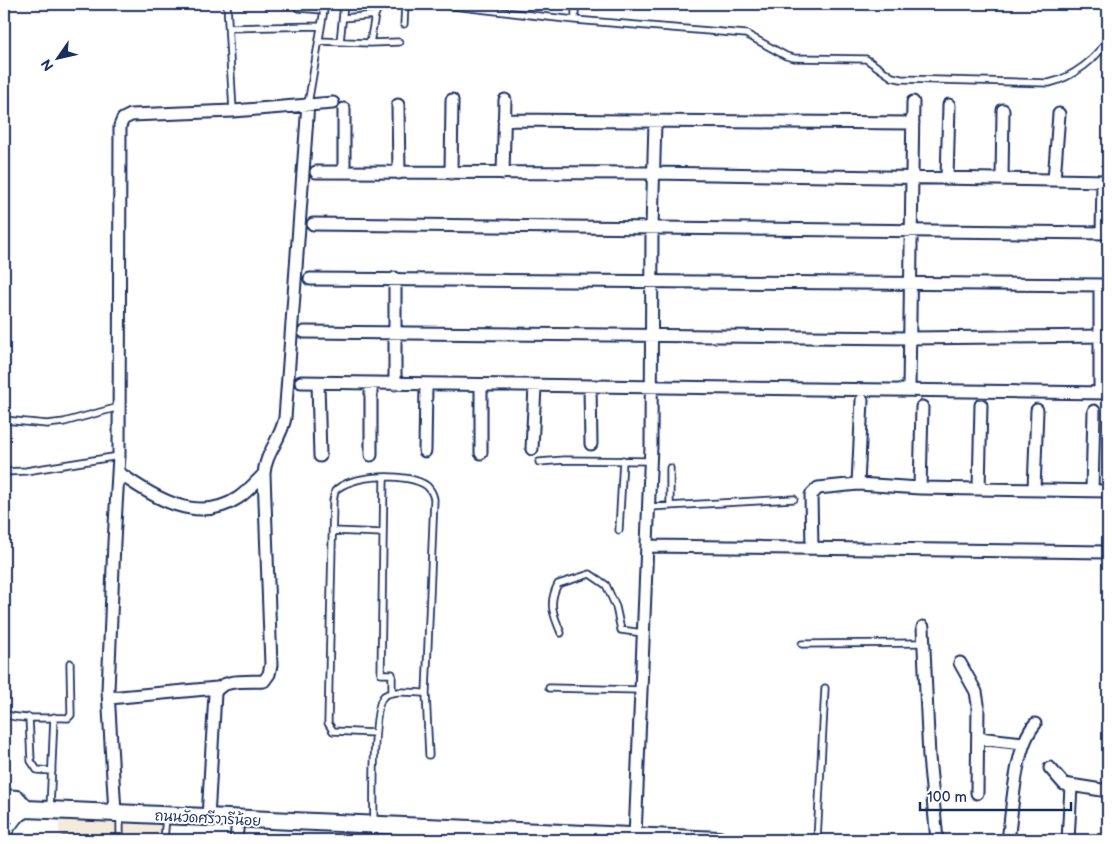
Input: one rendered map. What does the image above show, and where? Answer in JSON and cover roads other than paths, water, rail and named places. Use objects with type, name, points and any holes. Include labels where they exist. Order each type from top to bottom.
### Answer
[{"type":"main road","name":"ถนนวัดศรีวารีน้อย","points":[[4,798],[17,800],[26,809]]},
{"type":"main road","name":"ถนนวัดศรีวารีน้อย","points":[[4,814],[17,814],[26,809],[166,815],[374,833],[718,840]]},
{"type":"street","points":[[451,173],[452,100]]},
{"type":"street","points":[[503,173],[505,100]]},
{"type":"street","points":[[909,390],[913,102]]},
{"type":"street","points":[[117,813],[109,698],[114,542],[120,456],[120,126],[123,119],[131,115],[233,111],[333,103]]},
{"type":"street","points":[[109,698],[217,688],[226,684],[264,681],[269,674],[264,465],[278,441],[285,418],[308,104]]},
{"type":"street","points":[[398,105],[399,172]]},
{"type":"street","points":[[947,178],[949,105]]},
{"type":"street","points":[[344,109],[344,172]]},
{"type":"street","points":[[1002,179],[1003,110]]},
{"type":"street","points":[[1054,180],[1059,114]]},
{"type":"street","points":[[504,120],[913,123]]},
{"type":"street","points":[[634,837],[650,461],[655,122]]},
{"type":"street","points":[[313,224],[912,229],[1105,233],[1105,181],[653,173],[316,172]]},
{"type":"street","points":[[395,278],[395,384]]},
{"type":"street","points":[[301,382],[481,386],[1104,393],[1104,285],[395,278],[310,279]]},
{"type":"street","points":[[304,332],[910,338],[1103,336]]},
{"type":"street","points":[[318,383],[320,456]]},
{"type":"street","points":[[371,384],[371,455]]},
{"type":"street","points":[[425,451],[426,385]]},
{"type":"street","points":[[481,386],[482,453]]},
{"type":"street","points":[[532,449],[535,386]]},
{"type":"street","points":[[590,387],[591,444]]},
{"type":"street","points":[[858,484],[862,400]]},
{"type":"street","points":[[979,489],[980,405]]},
{"type":"street","points":[[920,488],[922,407]]},
{"type":"street","points":[[1034,489],[1037,410]]},
{"type":"street","points":[[1092,490],[1094,411]]},
{"type":"street","points":[[119,473],[160,499],[196,510],[207,510],[238,498],[264,474]]},
{"type":"street","points":[[812,548],[811,494],[818,488],[858,484],[920,488],[1108,491]]},
{"type":"street","points":[[647,546],[1108,552]]},
{"type":"street","points":[[923,627],[928,757],[937,840]]},
{"type":"street","points":[[960,663],[976,692],[978,738],[977,793]]},
{"type":"street","points":[[208,818],[215,693],[217,688]]},
{"type":"street","points":[[1008,840],[1023,743],[1027,733],[1034,724]]},
{"type":"street","points":[[978,738],[1023,743]]},
{"type":"street","points":[[1050,768],[1064,784],[1071,787],[1108,790]]},
{"type":"street","points":[[1068,840],[1071,787]]},
{"type":"street","points":[[236,840],[238,820]]},
{"type":"lane","points":[[227,4],[233,111]]},
{"type":"lane","points":[[340,42],[344,4]]},
{"type":"lane","points":[[370,43],[375,15],[380,4]]},
{"type":"lane","points":[[404,24],[405,4]]},
{"type":"lane","points":[[434,4],[575,20],[746,34],[786,56],[794,58],[866,58],[892,77],[901,80],[1050,83],[1061,80],[1092,58],[1106,44],[1108,37]]},
{"type":"lane","points":[[575,4],[575,20]]},
{"type":"lane","points":[[298,8],[324,7],[308,104]]},
{"type":"lane","points":[[343,18],[375,15]]},
{"type":"lane","points":[[229,28],[320,26]]},
{"type":"lane","points":[[318,41],[399,42]]},
{"type":"lane","points":[[4,420],[28,424],[55,423],[119,407]]},
{"type":"lane","points":[[4,472],[26,471],[120,456]]},
{"type":"lane","points":[[620,530],[623,460]]},
{"type":"lane","points":[[540,462],[650,461]]},
{"type":"lane","points":[[670,468],[670,506]]},
{"type":"lane","points":[[384,477],[381,674],[392,674],[392,693]]},
{"type":"lane","points":[[375,733],[333,731],[328,724],[333,531],[335,491],[340,486],[369,478],[384,477],[407,479],[422,483],[429,488],[434,499],[426,694],[429,755]]},
{"type":"lane","points":[[648,507],[794,499]]},
{"type":"lane","points":[[333,531],[383,533]]},
{"type":"lane","points":[[561,633],[551,610],[552,596],[558,584],[590,574],[606,584],[616,607],[622,630],[643,633]]},
{"type":"lane","points":[[802,644],[924,643]]},
{"type":"lane","points":[[4,713],[7,716],[68,718],[73,712],[70,663]]},
{"type":"lane","points":[[550,688],[641,690]]},
{"type":"lane","points":[[817,840],[825,688]]},
{"type":"lane","points":[[374,833],[375,733],[378,703],[386,695],[392,693],[426,694]]},
{"type":"lane","points":[[29,717],[31,761],[37,770],[52,771]]},
{"type":"lane","points":[[50,811],[54,717]]},
{"type":"lane","points":[[7,840],[9,832],[26,809]]},
{"type":"lane","points":[[117,813],[120,840]]},
{"type":"lane","points":[[164,840],[166,815]]},
{"type":"lane","points":[[64,840],[86,840]]}]
